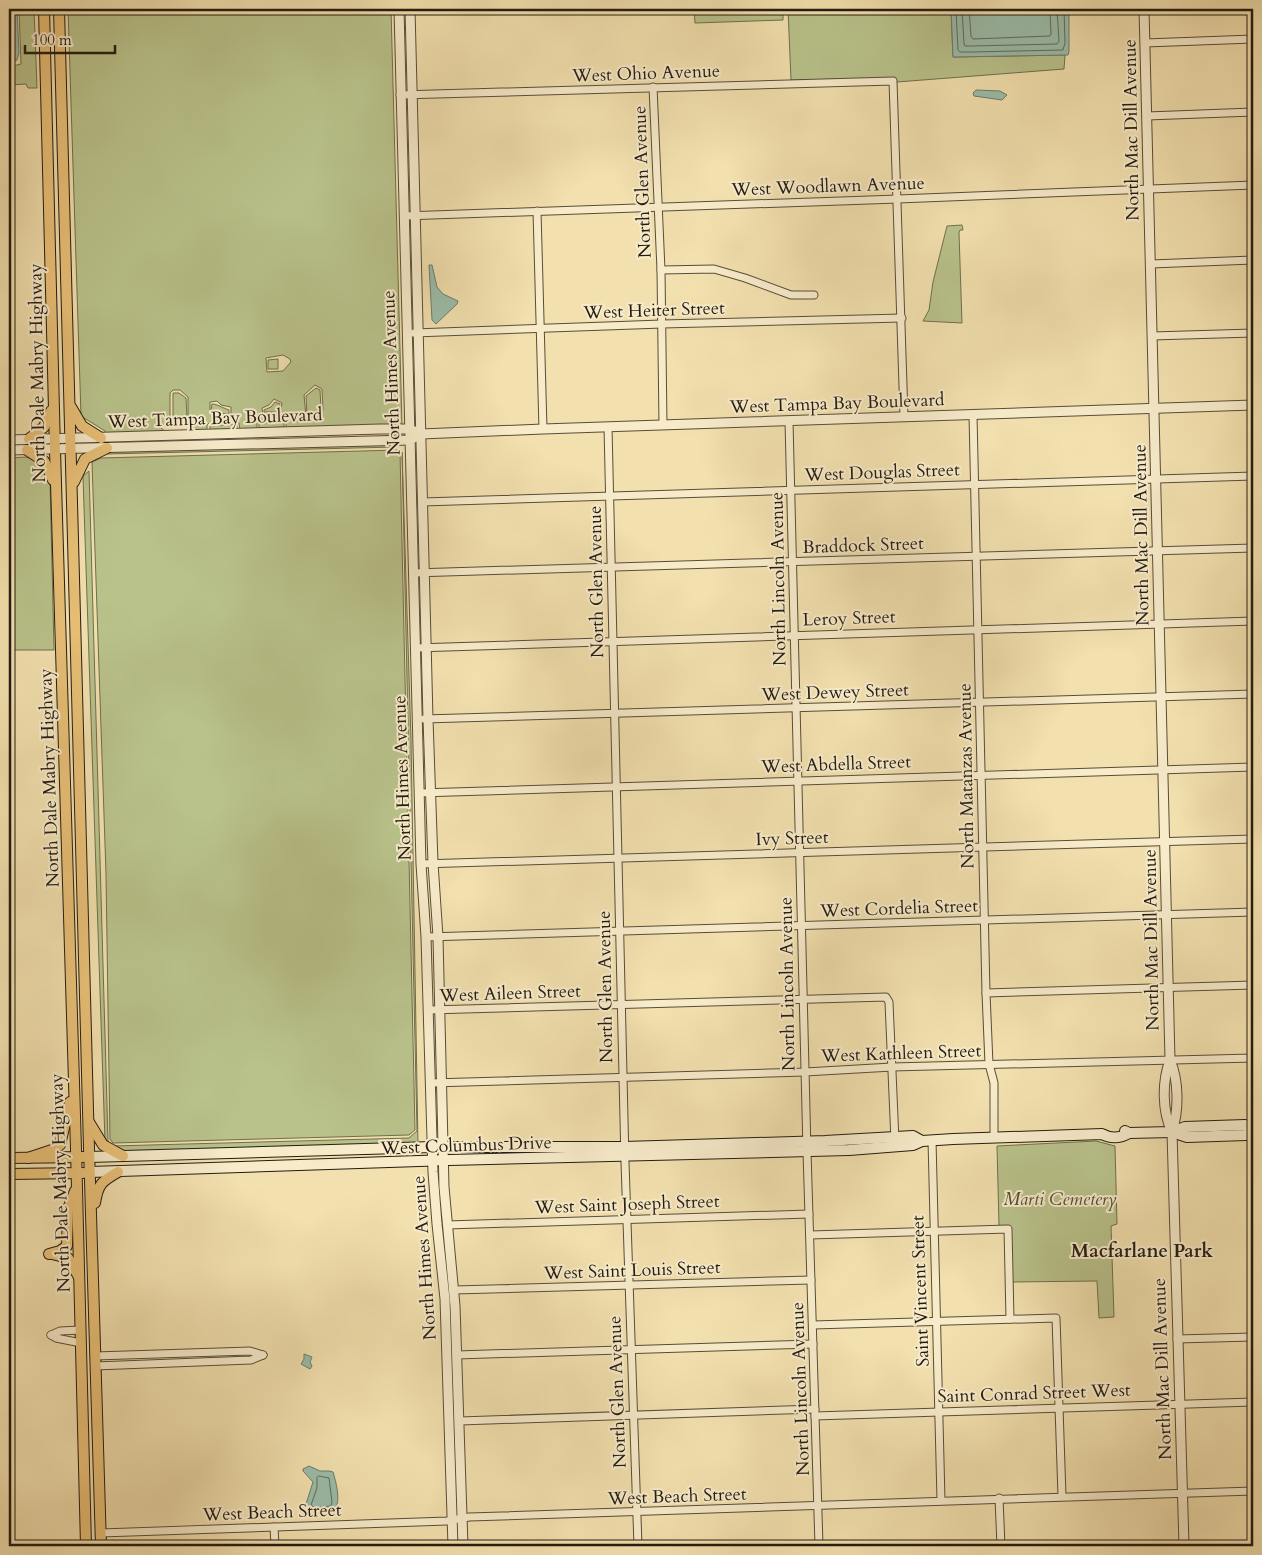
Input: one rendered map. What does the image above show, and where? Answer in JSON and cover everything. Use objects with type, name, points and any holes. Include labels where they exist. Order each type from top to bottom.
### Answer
[{"type":"main road","name":"North Dale Mabry Highway","points":[[44,9],[54,438],[65,758],[86,1546]]},
{"type":"main road","name":"North Dale Mabry Highway","points":[[59,9],[88,1122],[102,1546]]},
{"type":"main road","points":[[46,72],[61,72]]},
{"type":"main road","points":[[29,439],[44,427],[54,405]]},
{"type":"main road","points":[[70,405],[82,426],[101,438]]},
{"type":"main road","points":[[72,485],[85,460],[106,448]]},
{"type":"main road","points":[[27,450],[44,461],[56,488]]},
{"type":"main road","points":[[65,758],[80,758]]},
{"type":"main road","points":[[28,1158],[52,1150],[60,1144],[74,1084]]},
{"type":"main road","points":[[88,1122],[103,1145],[123,1156]]},
{"type":"main road","name":"West Columbus Drive","points":[[9,1174],[438,1161],[895,1142],[913,1145],[927,1140],[1102,1134],[1110,1130],[1123,1130],[1129,1133],[1172,1132],[1187,1138],[1246,1135],[1253,1130]]},
{"type":"main road","name":"West Columbus Drive","points":[[9,1158],[438,1147],[624,1152]]},
{"type":"main road","points":[[258,1151],[259,1167]]},
{"type":"main road","points":[[92,1228],[97,1189],[104,1181],[118,1172]]},
{"type":"main road","points":[[77,1185],[68,1209],[67,1246],[60,1251],[49,1254],[68,1258],[79,1277]]},
{"type":"main road","points":[[81,1330],[86,1336],[88,1360],[95,1365]]},
{"type":"main road","points":[[84,1438],[98,1438]]},
{"type":"main road","points":[[86,1513],[91,1526],[101,1533]]},
{"type":"street","name":"North Himes Avenue","points":[[398,9],[421,864],[426,937],[431,1083],[438,1147]]},
{"type":"street","name":"North Himes Avenue","points":[[410,9],[430,792],[438,937],[442,1083],[436,1224],[445,1299],[454,1520],[453,1546]]},
{"type":"street","name":"North Mac Dill Avenue","points":[[1144,9],[1170,1060],[1165,1074],[1166,1119],[1172,1132],[1184,1546]]},
{"type":"street","points":[[1145,43],[1253,39]]},
{"type":"street","name":"West Ohio Avenue","points":[[400,95],[894,81],[898,199]]},
{"type":"street","name":"North Glen Avenue","points":[[653,87],[661,270],[663,425]]},
{"type":"street","points":[[1147,116],[1253,112]]},
{"type":"street","name":"West Woodlawn Avenue","points":[[404,216],[1253,185]]},
{"type":"street","points":[[898,199],[904,416]]},
{"type":"street","points":[[537,212],[543,429]]},
{"type":"street","points":[[1151,264],[1253,260]]},
{"type":"street","points":[[661,270],[714,269],[745,278],[790,295],[814,295]]},
{"type":"street","name":"West Heiter Street","points":[[407,333],[902,318]]},
{"type":"street","points":[[1152,336],[1253,333]]},
{"type":"street","name":"West Tampa Bay Boulevard","points":[[9,440],[336,430],[409,429],[421,434],[1253,405]]},
{"type":"street","name":"North Matanzas Avenue","points":[[973,414],[986,993],[989,1064],[994,1083],[994,1137]]},
{"type":"street","name":"North Lincoln Avenue","points":[[789,421],[806,1146],[819,1546]]},
{"type":"street","name":"North Glen Avenue","points":[[608,427],[624,1152],[638,1546]]},
{"type":"street","points":[[336,430],[336,441]]},
{"type":"street","points":[[242,433],[243,444]]},
{"type":"street","name":"West Tampa Bay Boulevard","points":[[9,450],[410,440],[421,434]]},
{"type":"street","points":[[178,435],[178,446]]},
{"type":"street","points":[[157,436],[157,447]]},
{"type":"street","points":[[380,440],[398,444],[404,449],[410,459]]},
{"type":"street","name":"West Douglas Street","points":[[422,502],[1253,476]]},
{"type":"street","name":"Braddock Street","points":[[413,573],[1253,548]]},
{"type":"street","name":"Leroy Street","points":[[415,648],[612,640],[1253,621]]},
{"type":"street","name":"West Dewey Street","points":[[417,719],[1253,694]]},
{"type":"street","points":[[418,750],[429,749]]},
{"type":"street","name":"West Abdella Street","points":[[419,793],[1253,766]]},
{"type":"street","name":"Ivy Street","points":[[421,864],[1253,839]]},
{"type":"street","name":"West Cordelia Street","points":[[426,937],[1253,912]]},
{"type":"street","points":[[986,993],[1253,985]]},
{"type":"street","name":"West Aileen Street","points":[[429,1010],[886,997],[889,1002],[892,1067]]},
{"type":"street","name":"West Kathleen Street","points":[[431,1083],[805,1072],[989,1064],[1253,1058]]},
{"type":"street","points":[[892,1067],[895,1142]]},
{"type":"street","name":"Saint Vincent Street","points":[[927,1140],[934,1231],[941,1500]]},
{"type":"street","name":"North Himes Avenue","points":[[438,1161],[454,1290],[463,1546]]},
{"type":"street","name":"West Saint Joseph Street","points":[[446,1225],[809,1214]]},
{"type":"street","points":[[810,1235],[1008,1229],[1010,1319]]},
{"type":"street","name":"West Saint Louis Street","points":[[454,1290],[811,1280]]},
{"type":"street","points":[[445,1299],[449,1319],[450,1346],[452,1352],[457,1356],[813,1344]]},
{"type":"street","points":[[813,1325],[1056,1318],[1062,1496]]},
{"type":"street","points":[[81,1330],[60,1332],[51,1336],[81,1343]]},
{"type":"street","points":[[1177,1339],[1253,1337]]},
{"type":"street","points":[[250,1351],[263,1354],[250,1360],[95,1365],[250,1351]]},
{"type":"street","points":[[447,1357],[451,1360],[453,1367],[454,1385],[459,1401]]},
{"type":"street","name":"Saint Conrad Street West","points":[[460,1421],[815,1412],[939,1412],[1253,1402]]},
{"type":"street","name":"West Beach Street","points":[[101,1533],[941,1500],[1253,1491]]},
{"type":"street","points":[[999,1498],[1001,1546]]},
{"type":"street","points":[[274,1527],[275,1546]]},
{"type":"green space","points":[[19,9],[34,9],[37,88],[28,88],[26,84],[9,85],[9,67],[21,64]]},
{"type":"green space","points":[[68,9],[391,9],[402,425],[286,428],[286,421],[284,420],[258,420],[257,429],[240,430],[237,421],[209,423],[207,431],[189,431],[187,424],[164,424],[161,428],[166,432],[106,434],[105,431],[81,416]],"holes":[[[283,355],[290,359],[291,362],[283,371],[267,372],[266,358]],[[315,385],[322,389],[323,410],[318,417],[306,417],[304,395]],[[173,390],[180,390],[188,397],[188,422],[176,422],[170,416],[170,393]],[[274,399],[282,403],[280,415],[263,415],[262,408],[269,405]],[[217,401],[221,405],[231,407],[231,416],[214,416],[210,412],[210,402]]]},
{"type":"green space","points":[[694,9],[783,9],[783,20],[695,23]]},
{"type":"green space","points":[[788,9],[951,9],[953,57],[1065,55],[1064,69],[897,82],[896,78],[791,80]]},
{"type":"green space","points":[[962,225],[963,230],[960,230],[959,233],[962,323],[923,321],[929,310],[933,282],[947,226]]},
{"type":"green space","points":[[278,359],[278,369],[268,369],[268,360]]},
{"type":"green space","points":[[316,388],[320,390],[321,409],[316,414],[307,415],[306,396]]},
{"type":"green space","points":[[173,393],[179,393],[186,398],[187,419],[177,420],[173,415]]},
{"type":"green space","points":[[275,402],[280,404],[278,412],[264,412],[264,410],[271,407]]},
{"type":"green space","points":[[212,404],[229,410],[229,414],[215,413],[211,410]]},
{"type":"green space","points":[[284,422],[284,427],[259,428],[259,423]]},
{"type":"green space","points":[[237,424],[237,429],[210,430],[210,426]]},
{"type":"green space","points":[[390,445],[396,447],[106,454],[106,452]]},
{"type":"green space","points":[[398,450],[400,452],[415,1130],[409,1135],[113,1143],[110,1139],[106,874],[92,462],[101,458]]},
{"type":"green space","points":[[402,452],[411,740],[418,1145],[120,1151],[105,1142],[83,476],[89,471],[108,1141],[113,1146],[409,1138],[417,1131]]},
{"type":"green space","points":[[26,457],[38,461],[50,480],[54,650],[9,650],[9,458]]},
{"type":"green space","name":"Marti Cemetery","points":[[1096,1141],[1115,1146],[1117,1224],[1111,1226],[1114,1317],[1099,1318],[1097,1281],[1012,1282],[1010,1227],[999,1226],[997,1146]]},
{"type":"water","points":[[10,9],[17,9],[19,53],[17,60],[9,64]]},
{"type":"water","points":[[951,9],[1070,9],[1068,55],[953,57]]},
{"type":"water","points":[[976,90],[1000,91],[1007,95],[1002,100],[974,96],[973,93]]},
{"type":"water","points":[[429,265],[432,265],[437,287],[443,294],[458,301],[436,324],[432,320]]},
{"type":"water","points":[[304,1354],[312,1357],[310,1369],[301,1364]]},
{"type":"water","points":[[309,1466],[320,1471],[333,1472],[338,1496],[335,1510],[316,1513],[305,1507],[313,1482],[303,1469]]},
{"type":"district","name":"Macfarlane Park","points":[[1142,1250]]}]
